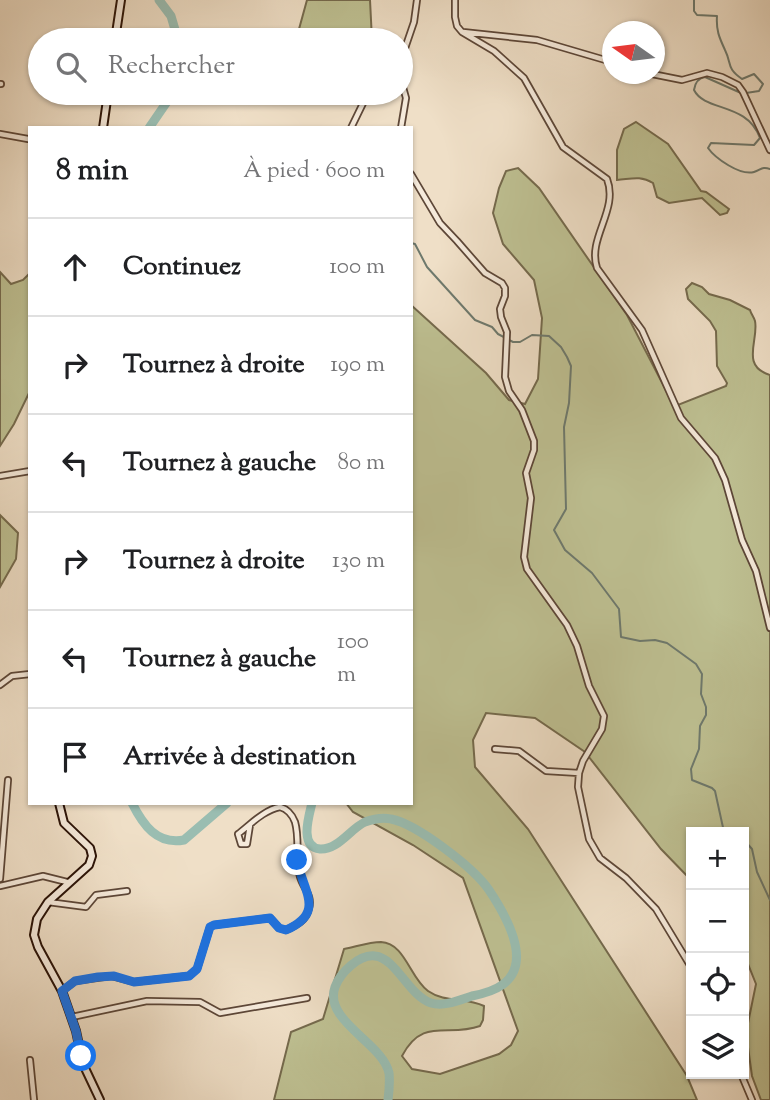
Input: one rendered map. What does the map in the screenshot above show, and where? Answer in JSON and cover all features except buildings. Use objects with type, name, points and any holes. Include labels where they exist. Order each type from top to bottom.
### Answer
[{"type":"main road","points":[[117,28],[121,0]]},
{"type":"main road","points":[[103,126],[106,105]]},
{"type":"main road","points":[[59,805],[64,823],[92,852],[89,865],[67,882],[48,902],[37,919],[34,935],[62,991],[83,1064],[100,1100]]},
{"type":"street","points":[[412,28],[416,0]]},
{"type":"street","points":[[455,0],[455,17],[462,32],[494,51],[524,78],[564,147],[607,179],[611,196],[595,260],[597,268],[642,330],[681,418],[715,458],[755,571],[770,628]]},
{"type":"street","points":[[462,32],[537,40],[602,59]]},
{"type":"street","points":[[665,77],[682,80],[707,73],[738,85],[770,150]]},
{"type":"street","points":[[352,126],[362,105]]},
{"type":"street","points":[[401,126],[405,105]]},
{"type":"street","points":[[0,134],[28,139]]},
{"type":"street","points":[[413,177],[440,223],[485,273],[502,283],[505,288],[500,309],[508,337],[505,377],[534,441],[534,450],[526,473],[531,498],[524,557],[527,569],[568,625],[578,646],[589,686],[604,716],[602,729],[579,773],[578,787],[589,839],[594,850],[656,909],[686,959]]},
{"type":"street","points":[[0,476],[28,471]]},
{"type":"street","points":[[0,685],[12,676],[28,674]]},
{"type":"street","points":[[495,749],[519,751],[546,771],[579,773]]},
{"type":"street","points":[[0,879],[8,780]]},
{"type":"street","points":[[62,991],[75,981],[98,977],[114,976],[134,982],[189,976],[197,969],[210,927],[214,925],[270,918],[279,928],[286,930],[300,924],[309,911],[310,899],[299,870],[296,828],[292,816],[285,808],[276,807],[250,825]]},
{"type":"street","points":[[0,886],[43,876],[67,882]]},
{"type":"street","points":[[48,902],[86,907],[96,895],[127,891]]},
{"type":"street","points":[[71,1017],[147,1001],[200,1002],[220,1013],[307,998]]},
{"type":"street","points":[[30,1060],[34,1100]]},
{"type":"street","points":[[743,1079],[752,1100]]},
{"type":"green space","points":[[307,0],[370,0],[371,28],[299,28]]},
{"type":"green space","points":[[636,122],[668,144],[701,191],[729,209],[727,213],[720,215],[702,198],[669,203],[657,197],[653,183],[644,179],[617,180],[617,150],[624,129]]},
{"type":"green space","points":[[518,168],[539,188],[627,315],[672,402],[678,405],[726,386],[727,383],[717,366],[716,331],[688,299],[686,289],[692,283],[709,294],[750,310],[755,321],[753,359],[761,371],[770,375],[770,1100],[761,1100],[752,1076],[749,1054],[749,1018],[756,984],[749,966],[749,827],[686,827],[686,875],[661,849],[585,752],[535,718],[486,713],[473,740],[475,767],[528,829],[686,1074],[697,1100],[274,1100],[291,1032],[323,1019],[344,949],[376,942],[389,944],[402,955],[416,978],[428,991],[441,997],[484,1006],[480,1026],[437,1030],[419,1036],[402,1056],[412,1069],[440,1074],[499,1054],[511,1045],[518,1031],[463,878],[413,845],[353,812],[348,805],[413,805],[413,307],[486,373],[509,400],[525,404],[538,379],[542,318],[534,280],[503,244],[493,213],[506,171]]},
{"type":"green space","points":[[0,272],[11,284],[28,275],[28,395],[0,446]]},
{"type":"green space","points":[[0,515],[18,533],[16,559],[0,587]]},
{"type":"waterway","points":[[159,0],[171,16],[174,28]]},
{"type":"waterway","points":[[694,0],[694,11],[697,15],[717,16],[718,33],[734,72],[742,79],[754,74],[763,84],[759,91],[746,93]]},
{"type":"waterway","points":[[741,93],[705,77],[696,83],[694,90],[699,97],[746,118],[760,138],[754,145],[711,143],[708,148],[716,157],[735,169],[748,173],[763,168],[770,169]]},
{"type":"waterway","points":[[150,126],[165,105]]},
{"type":"waterway","points":[[413,244],[427,267],[475,320],[492,327],[498,334],[513,342],[520,342],[532,335],[549,336],[567,357],[571,366],[569,403],[564,427],[566,509],[554,530],[565,550],[592,573],[619,609],[621,637],[667,643],[696,664],[702,674],[701,694],[706,715],[700,726],[699,749],[691,769],[692,780],[715,791],[723,827]]},
{"type":"waterway","points":[[133,805],[152,832],[174,841],[184,840],[225,805]]},
{"type":"waterway","points":[[312,805],[307,837],[309,843],[320,849],[338,843],[359,825],[381,818],[402,823],[429,838],[482,881],[502,912],[513,938],[516,964],[511,976],[495,989],[452,1002],[436,1004],[423,999],[390,963],[375,956],[357,961],[341,976],[335,987],[334,999],[338,1011],[384,1062],[389,1073],[388,1100]]},
{"type":"waterway","points":[[749,846],[770,900]]},
{"type":"route","points":[[81,1056],[76,1031],[62,991],[72,982],[98,977],[114,976],[134,982],[189,976],[197,969],[210,927],[214,925],[270,918],[282,930],[300,924],[309,911],[310,899],[301,881],[297,860]]}]
